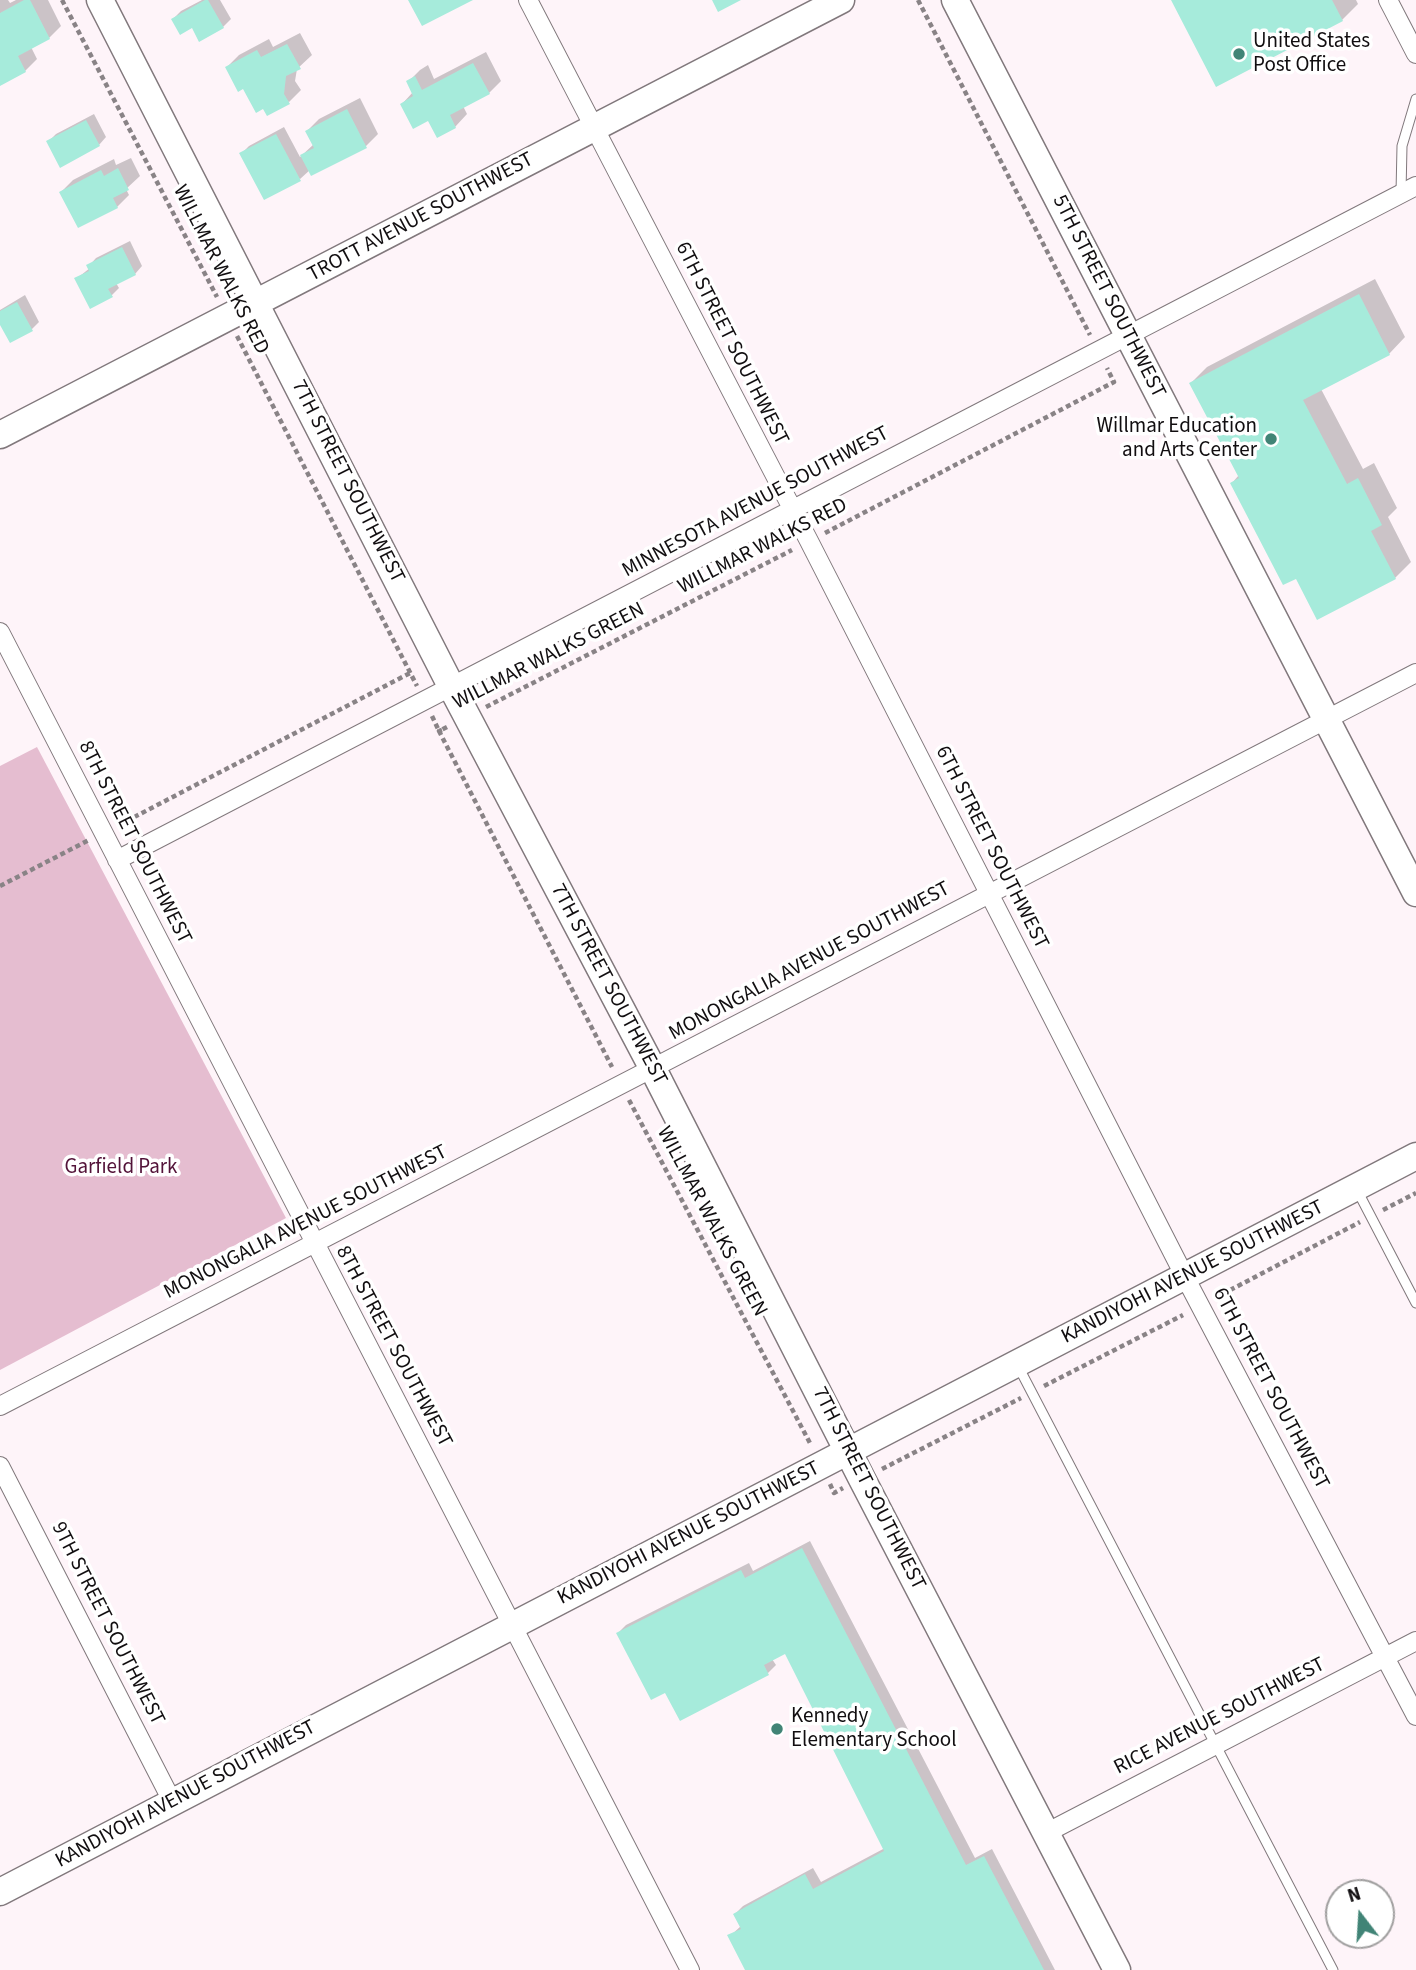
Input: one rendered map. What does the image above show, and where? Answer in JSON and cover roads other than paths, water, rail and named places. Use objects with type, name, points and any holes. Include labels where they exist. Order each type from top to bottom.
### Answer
[{"type":"street","name":"7TH STREET SOUTHWEST","points":[[100,0],[452,688],[653,1069],[1117,1970]]},
{"type":"street","name":"6TH STREET SOUTHWEST","points":[[528,0],[1185,1278],[1416,1716]]},
{"type":"street","name":"TROTT AVENUE SOUTHWEST","points":[[0,435],[841,0]]},
{"type":"street","name":"5TH STREET SOUTHWEST","points":[[956,0],[1416,893]]},
{"type":"street","points":[[1388,0],[1416,54]]},
{"type":"street","name":"MINNESOTA AVENUE SOUTHWEST","points":[[117,860],[1409,189]]},
{"type":"street","name":"8TH STREET SOUTHWEST","points":[[0,632],[690,1970]]},
{"type":"street","name":"MONONGALIA AVENUE SOUTHWEST","points":[[0,1406],[1416,673]]},
{"type":"street","name":"KANDIYOHI AVENUE SOUTHWEST","points":[[0,1892],[1416,1156]]},
{"type":"street","name":"9TH STREET SOUTHWEST","points":[[0,1466],[173,1803]]},
{"type":"street","name":"RICE AVENUE SOUTHWEST","points":[[1046,1833],[1416,1642]]},
{"type":"lane","points":[[1409,189],[1402,146],[1416,99]]},
{"type":"lane","points":[[1356,1188],[1416,1303]]},
{"type":"lane","points":[[1017,1364],[1333,1970]]},
{"type":"place","name":"United States Post Office","points":[[1239,54]]},
{"type":"place","name":"Willmar Education and Arts Center","points":[[1271,439]]},
{"type":"place","name":"Kennedy Elementary School","points":[[777,1729]]},
{"type":"park label","name":"Garfield Park","points":[[121,1168]]}]
